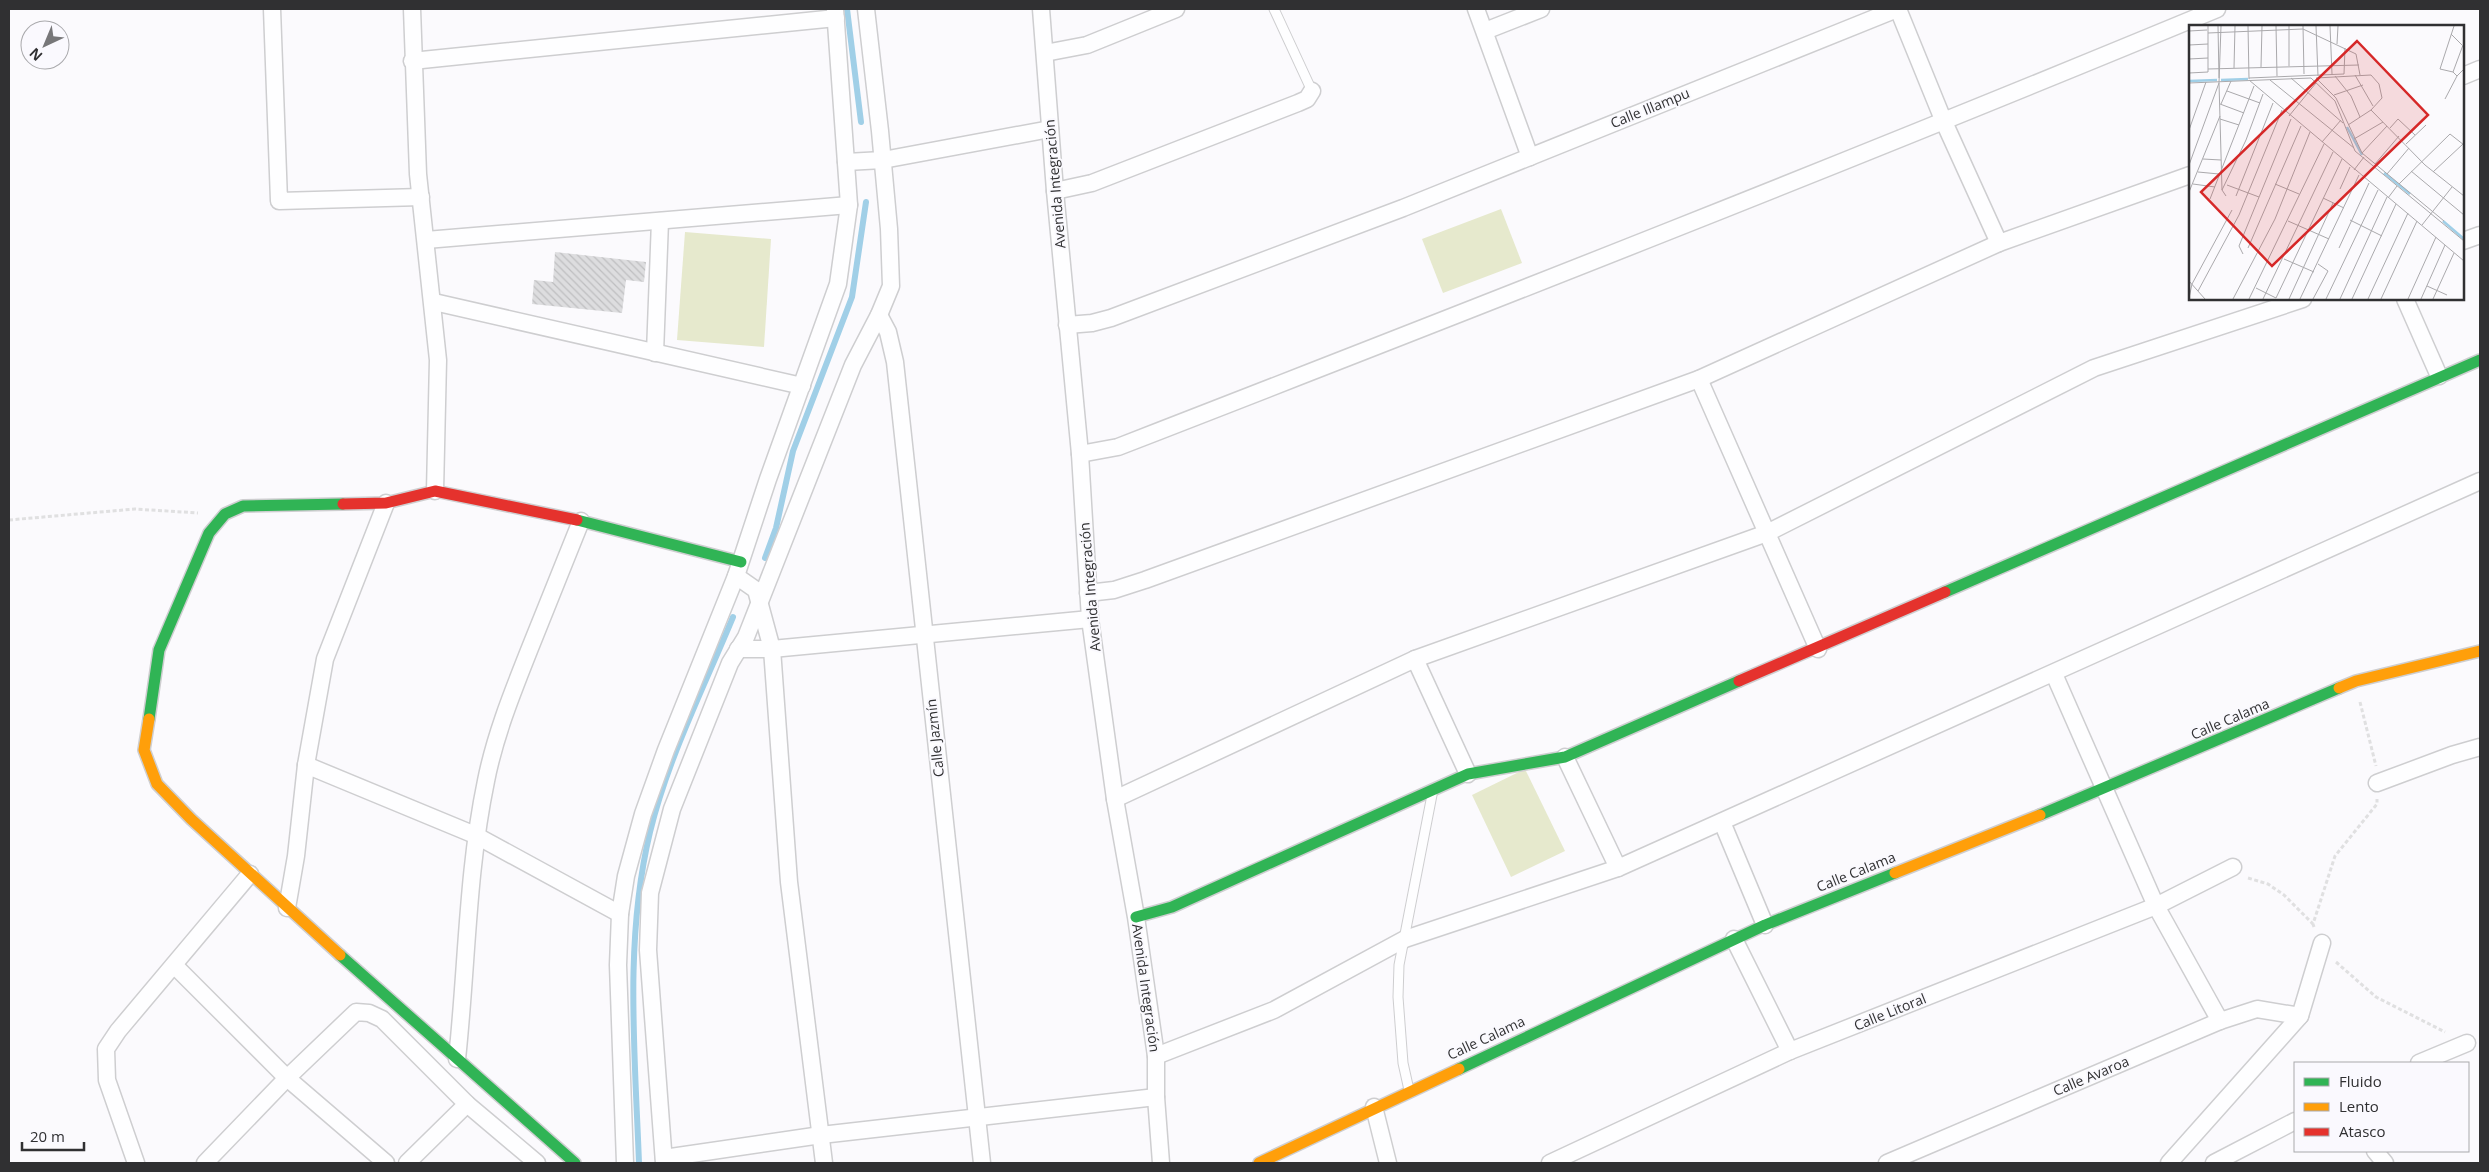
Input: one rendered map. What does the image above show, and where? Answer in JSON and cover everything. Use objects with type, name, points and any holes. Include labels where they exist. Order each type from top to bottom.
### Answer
[{"type":"street","points":[[272,9],[279,201],[421,197]]},
{"type":"street","points":[[412,9],[412,61],[421,197],[434,302],[438,360],[435,491]]},
{"type":"street","points":[[866,9],[883,160],[889,229],[891,286],[879,315],[853,365],[760,602],[730,663],[672,809],[650,893],[648,950],[664,1160],[821,1135],[1156,1097]]},
{"type":"street","name":"Avenida Integración","points":[[1041,9],[1055,191],[1080,454],[1090,619],[1115,799],[1136,917],[1156,1056],[1156,1097],[1161,1163]]},
{"type":"street","points":[[1045,53],[1087,45],[1176,9]]},
{"type":"street","points":[[1476,9],[1530,157]]},
{"type":"street","points":[[1485,31],[1541,9]]},
{"type":"street","points":[[1897,9],[1944,122],[1999,243]]},
{"type":"street","name":"Calle Illampu","points":[[1067,325],[1092,323],[1111,318],[1403,208],[1897,9]]},
{"type":"street","points":[[1080,454],[1118,447],[1944,122],[2217,9]]},
{"type":"street","points":[[412,61],[835,14],[849,205],[838,284],[739,569],[669,741],[646,804],[626,876],[620,914],[618,965],[625,1163]]},
{"type":"street","points":[[2464,76],[2480,70]]},
{"type":"street","points":[[1055,191],[1092,183],[1298,104],[1307,99],[1312,91]]},
{"type":"street","points":[[846,162],[883,160],[1050,129]]},
{"type":"street","points":[[1088,594],[1114,590],[1145,580],[1433,473],[1699,378],[1999,243],[2189,175]]},
{"type":"street","points":[[426,240],[849,205]]},
{"type":"street","points":[[656,353],[660,221]]},
{"type":"street","points":[[2464,241],[2480,234]]},
{"type":"street","points":[[1115,799],[1416,659],[1767,533],[2094,368],[2300,300]]},
{"type":"street","points":[[2406,300],[2439,376]]},
{"type":"street","points":[[434,302],[802,386]]},
{"type":"street","name":"Calle Jazmín","points":[[879,315],[888,332],[896,362],[923,634],[982,1163]]},
{"type":"street","points":[[1136,917],[1172,906],[1432,792],[1468,774],[1566,757],[1818,649],[2439,376],[2480,360]]},
{"type":"street","points":[[1699,378],[1818,649]]},
{"type":"street","points":[[1156,1056],[1274,1010],[1405,940],[1618,868],[2054,674],[2480,480]]},
{"type":"street","points":[[575,1163],[286,908],[191,819],[157,784],[144,750],[159,650],[209,533],[225,514],[243,506],[261,504],[386,503],[435,491],[581,521],[739,569],[756,590],[772,649],[789,882],[824,1163]]},
{"type":"street","points":[[286,908],[296,856],[306,765],[325,659],[386,503]]},
{"type":"street","points":[[457,1059],[464,993],[466,942],[475,835],[486,778],[510,699],[581,521]]},
{"type":"street","points":[[738,649],[772,649],[1090,619]]},
{"type":"street","name":"Calle Calama","points":[[1259,1163],[1765,925],[2106,789],[2356,681],[2480,651]]},
{"type":"street","points":[[1416,659],[1468,774]]},
{"type":"street","points":[[2054,674],[2156,906],[2220,1021]]},
{"type":"street","points":[[2377,783],[2452,754],[2480,747]]},
{"type":"street","points":[[1566,757],[1618,868]]},
{"type":"street","points":[[306,765],[475,835],[620,914]]},
{"type":"street","points":[[1722,822],[1765,925]]},
{"type":"street","name":"Calle Litoral","points":[[1550,1163],[1790,1051],[2156,906],[2232,867]]},
{"type":"street","points":[[136,1163],[107,1080],[106,1049],[118,1031],[250,874]]},
{"type":"street","points":[[1734,939],[1790,1051]]},
{"type":"street","points":[[2169,1163],[2300,1016],[2322,943]]},
{"type":"street","points":[[174,965],[287,1078],[386,1163]]},
{"type":"street","name":"Calle Avaroa","points":[[1887,1163],[2220,1021],[2257,1009],[2300,1016]]},
{"type":"street","points":[[205,1163],[287,1078],[356,1012],[369,1013],[382,1020],[468,1104],[537,1163]]},
{"type":"street","points":[[2421,1062],[2466,1043]]},
{"type":"street","points":[[407,1163],[468,1104]]},
{"type":"street","points":[[1374,1108],[1388,1163]]},
{"type":"street","points":[[2214,1163],[2294,1122]]},
{"type":"street","points":[[2376,1152],[2384,1163]]},
{"type":"lane","points":[[1274,9],[1312,91]]},
{"type":"lane","points":[[1409,1091],[1403,1064],[1398,997],[1399,965],[1432,792]]},
{"type":"path","points":[[9,520],[135,509],[225,514]]},
{"type":"path","points":[[2313,924],[2335,856],[2377,804],[2376,766],[2366,732],[2356,681]]},
{"type":"path","points":[[2232,867],[2243,876],[2268,884],[2284,895],[2313,924],[2322,943],[2339,965],[2376,997],[2466,1043]]},
{"type":"green space","points":[[1501,209],[1522,263],[1443,293],[1422,239]]},
{"type":"green space","points":[[685,232],[771,239],[764,347],[677,340]]},
{"type":"green space","points":[[1525,769],[1565,851],[1511,877],[1472,795]]},
{"type":"building","points":[[555,252],[646,262],[644,282],[626,280],[622,313],[532,304],[534,280],[553,282]]},
{"type":"waterway","points":[[847,9],[861,122]]},
{"type":"waterway","points":[[765,558],[776,528],[793,451],[852,297],[866,202]]},
{"type":"waterway","points":[[639,1163],[633,997],[637,914],[642,873],[650,832],[666,777],[733,617]]},
{"type":"traffic: fast","points":[[1945,592],[2480,360]]},
{"type":"traffic: fast","points":[[149,719],[159,650],[209,533],[225,514],[243,506],[343,504]]},
{"type":"traffic: fast","points":[[577,520],[741,562]]},
{"type":"traffic: fast","points":[[1136,917],[1172,907],[1468,774],[1565,757],[1739,681]]},
{"type":"traffic: fast","points":[[2040,815],[2339,688]]},
{"type":"traffic: fast","points":[[1459,1069],[1765,925],[1895,873]]},
{"type":"traffic: fast","points":[[340,955],[575,1163]]},
{"type":"traffic: slow","points":[[2339,688],[2356,681],[2480,651]]},
{"type":"traffic: slow","points":[[149,719],[144,750],[157,784],[191,819],[340,955]]},
{"type":"traffic: slow","points":[[1895,873],[2040,815]]},
{"type":"traffic: slow","points":[[1259,1163],[1459,1069]]},
{"type":"traffic: jam","points":[[343,504],[386,503],[435,491],[577,520]]},
{"type":"traffic: jam","points":[[1739,681],[1945,592]]}]
